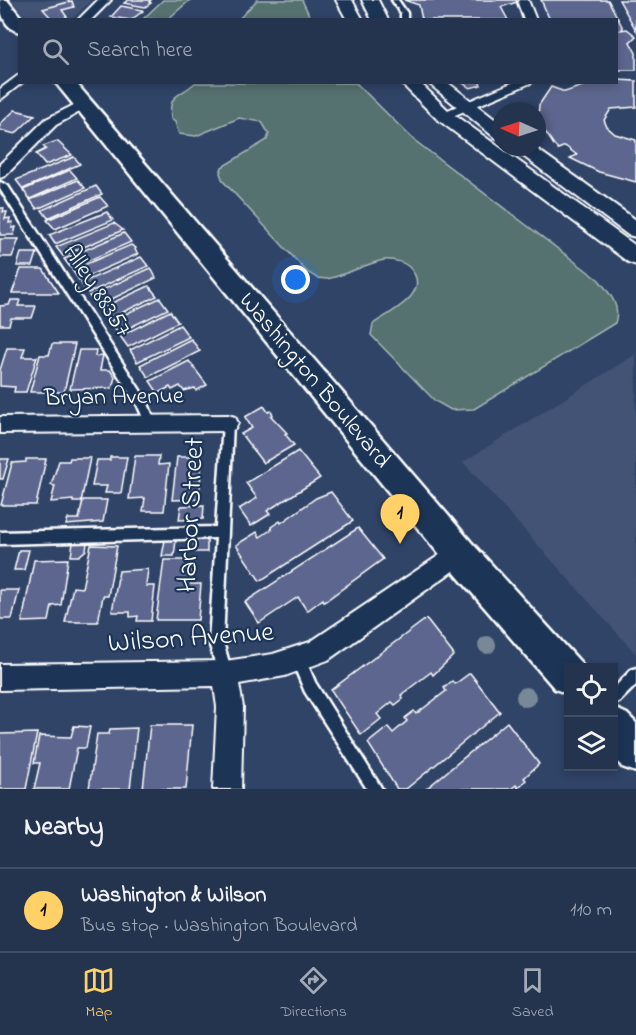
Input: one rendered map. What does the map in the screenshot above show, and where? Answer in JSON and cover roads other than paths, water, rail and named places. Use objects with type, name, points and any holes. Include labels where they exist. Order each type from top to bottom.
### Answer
[{"type":"main road","points":[[0,3],[18,25]]},
{"type":"main road","name":"Washington Boulevard","points":[[66,84],[459,553],[564,671]]},
{"type":"main road","points":[[618,732],[636,753]]},
{"type":"street","points":[[86,18],[105,0]]},
{"type":"street","points":[[344,0],[354,18]]},
{"type":"street","points":[[370,0],[379,18]]},
{"type":"street","points":[[524,3],[529,18]]},
{"type":"street","points":[[0,96],[18,80]]},
{"type":"street","points":[[410,84],[443,115],[636,257]]},
{"type":"street","points":[[438,84],[492,126]]},
{"type":"street","points":[[443,115],[522,84]]},
{"type":"street","points":[[0,173],[51,122],[82,105]]},
{"type":"street","points":[[533,156],[636,230]]},
{"type":"street","points":[[594,226],[636,245]]},
{"type":"street","name":"Bryan Avenue","points":[[0,425],[228,423]]},
{"type":"street","name":"Wilson Avenue","points":[[0,677],[225,673],[261,669],[299,661],[320,651],[459,553]]},
{"type":"street","name":"Harbor Street","points":[[225,673],[230,707],[227,789]]},
{"type":"lane","points":[[394,0],[404,13],[404,18]]},
{"type":"lane","name":"Alley 88357","points":[[0,185],[5,188],[143,404],[150,422]]},
{"type":"lane","name":"Harbor Street","points":[[225,673],[216,642],[228,423]]},
{"type":"lane","points":[[0,538],[222,532]]},
{"type":"lane","points":[[299,661],[310,687],[375,789]]},
{"type":"lane","points":[[618,693],[636,675]]},
{"type":"place","name":"Washington & Wilson","points":[[400,544]]}]
